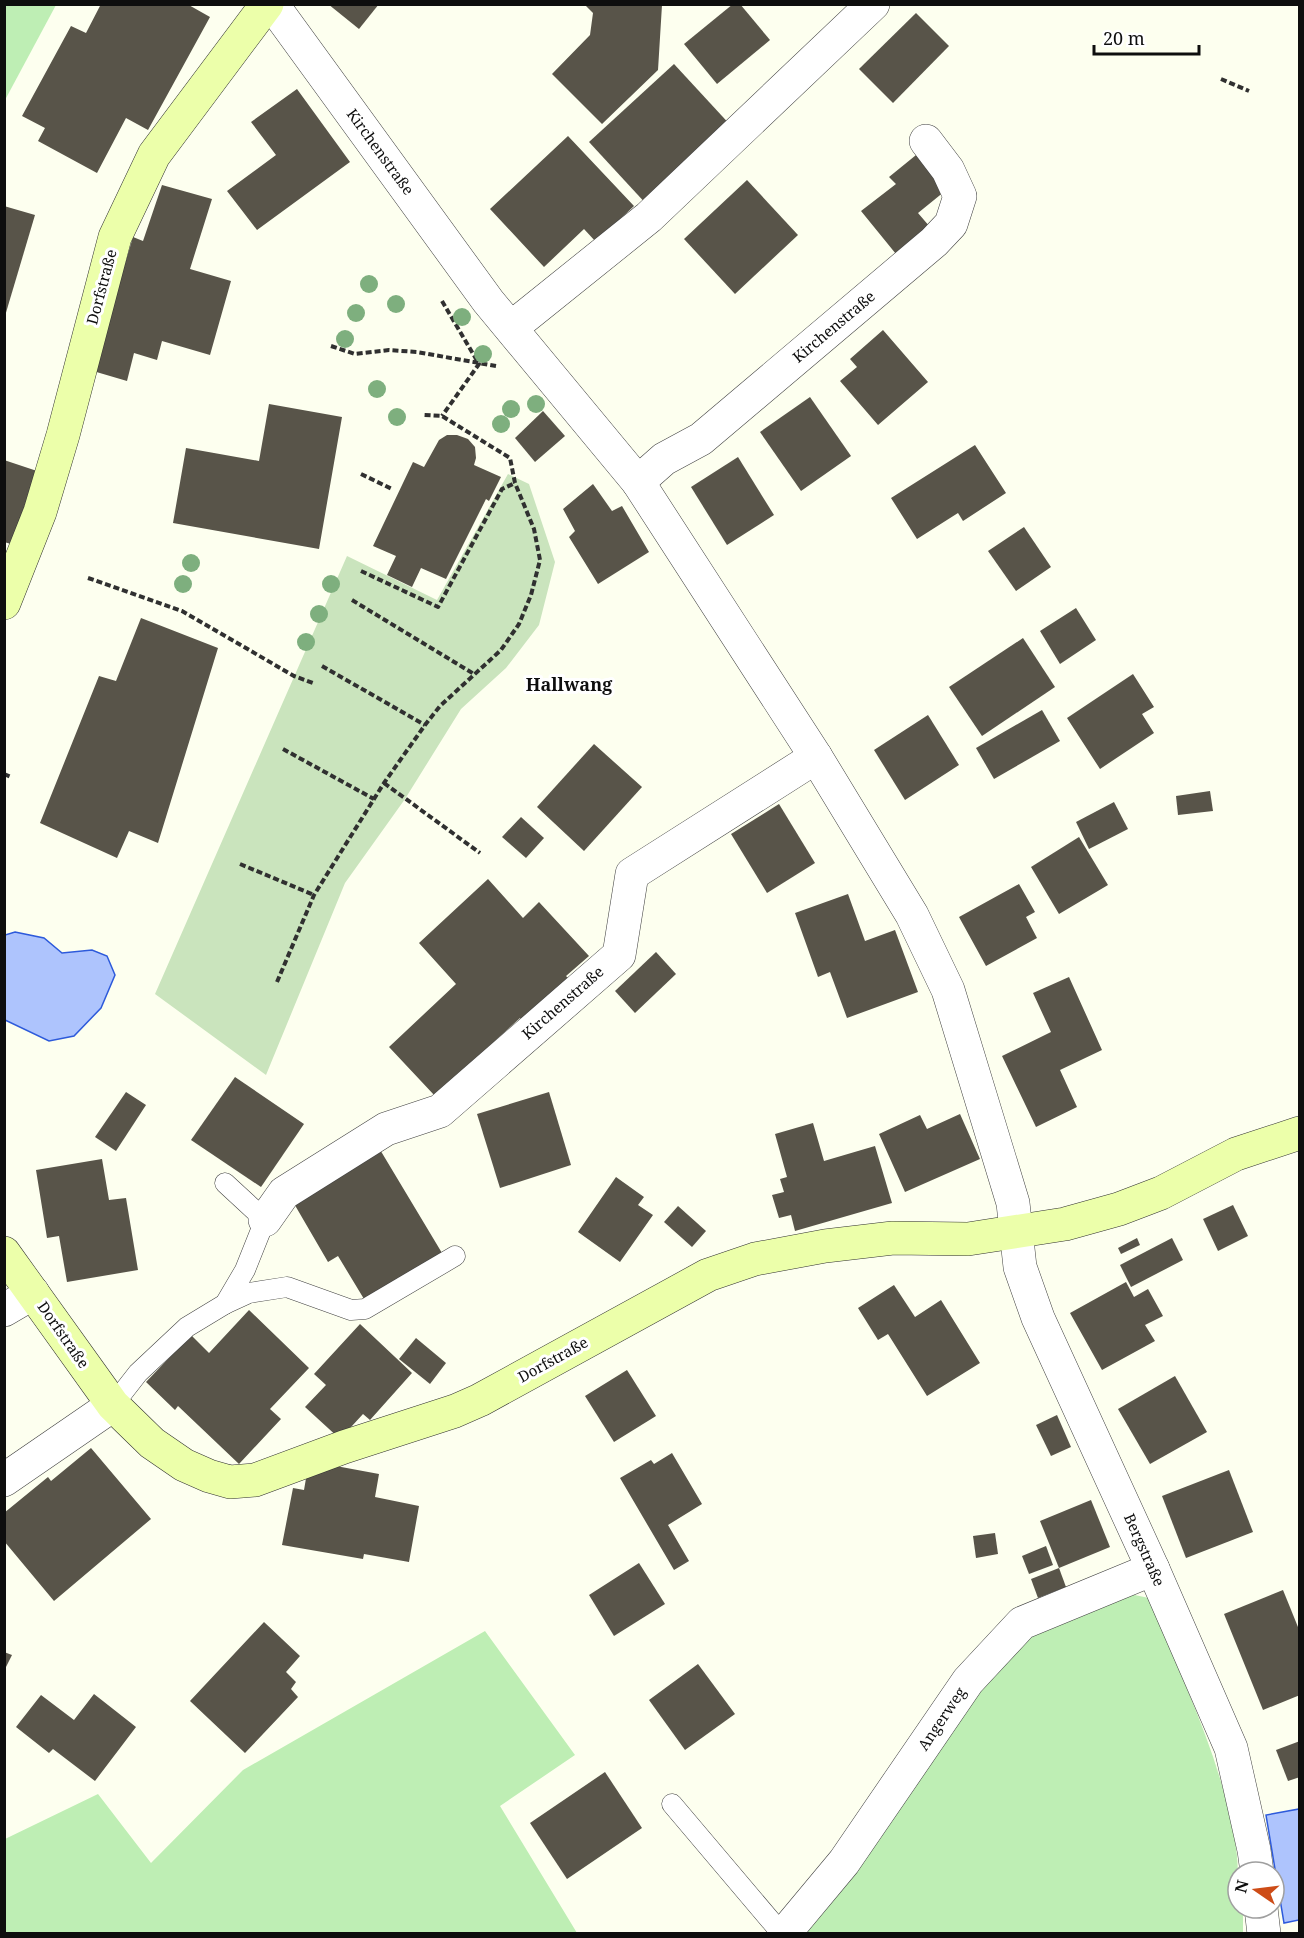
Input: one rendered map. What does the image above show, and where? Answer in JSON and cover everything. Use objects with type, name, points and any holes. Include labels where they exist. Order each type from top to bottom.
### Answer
[{"type":"street","name":"Kirchenstraße","points":[[270,4],[488,301],[638,482],[816,757],[912,915],[948,990],[1013,1203],[1016,1233]]},
{"type":"street","name":"Dorfstraße","points":[[4,603],[40,512],[63,435],[115,237],[154,155],[270,4]]},
{"type":"street","points":[[511,328],[649,217],[873,4]]},
{"type":"street","name":"Kirchenstraße","points":[[638,482],[664,459],[701,439],[934,242],[951,224],[960,196],[948,170],[926,141]]},
{"type":"street","name":"Kirchenstraße","points":[[265,1220],[284,1193],[386,1129],[440,1111],[619,955],[632,874],[816,757]]},
{"type":"street","name":"Dorfstraße","points":[[4,1253],[113,1406],[152,1443],[184,1465],[209,1476],[230,1482],[255,1480],[344,1447],[455,1411],[480,1400],[708,1275],[755,1259],[825,1246],[893,1238],[969,1239],[1065,1224],[1119,1209],[1161,1193],[1236,1154],[1299,1133]]},
{"type":"street","name":"Bergstraße","points":[[1016,1233],[1020,1267],[1038,1318],[1153,1569],[1231,1748],[1255,1860]]},
{"type":"street","name":"Dorfstraße","points":[[4,1310],[33,1293]]},
{"type":"street","points":[[4,1480],[113,1406]]},
{"type":"street","name":"Angerweg","points":[[783,1934],[844,1862],[968,1681],[1022,1623],[1153,1569]]},
{"type":"lane","points":[[225,1183],[265,1220],[245,1270],[225,1304]]},
{"type":"lane","points":[[113,1406],[138,1373],[187,1327],[225,1304],[249,1293],[287,1287],[351,1310],[365,1309],[455,1256]]},
{"type":"lane","points":[[672,1804],[783,1934]]},
{"type":"path","points":[[1221,79],[1249,91]]},
{"type":"path","points":[[439,295],[479,363]]},
{"type":"path","points":[[331,346],[355,354],[389,350],[417,352],[502,367]]},
{"type":"path","points":[[442,416],[479,363]]},
{"type":"path","points":[[277,982],[315,896],[384,783],[440,706],[501,650],[519,624],[531,595],[540,560],[534,529],[515,483],[510,458],[442,416],[424,415]]},
{"type":"path","points":[[361,474],[392,489]]},
{"type":"path","points":[[362,571],[438,607],[502,489],[515,483]]},
{"type":"path","points":[[88,578],[182,611],[294,676],[313,683]]},
{"type":"path","points":[[352,600],[474,674]]},
{"type":"path","points":[[321,666],[425,725]]},
{"type":"path","points":[[284,749],[375,799]]},
{"type":"path","points":[[4,774],[11,777]]},
{"type":"path","points":[[384,783],[480,853]]},
{"type":"path","points":[[240,864],[315,896]]},
{"type":"green space","points":[[4,5],[56,5],[5,100]]},
{"type":"green space","points":[[508,474],[529,484],[555,562],[539,625],[506,668],[461,709],[405,799],[345,883],[266,1075],[155,994],[347,556],[437,600]]},
{"type":"green space","points":[[1120,1592],[1149,1598],[1186,1685],[1219,1774],[1234,1835],[1237,1860],[1226,1860],[1226,1920],[1243,1920],[1243,1933],[806,1934],[974,1690],[1035,1631]]},
{"type":"green space","points":[[485,1631],[575,1755],[500,1806],[577,1933],[5,1933],[5,1839],[98,1794],[151,1863],[243,1770]]},
{"type":"water","points":[[15,932],[44,938],[62,953],[92,950],[107,956],[115,975],[101,1008],[74,1036],[49,1041],[5,1020],[5,935]]},
{"type":"water","points":[[1299,1809],[1299,1920],[1284,1923],[1284,1920],[1286,1920],[1286,1860],[1274,1860],[1266,1815]]},
{"type":"building","points":[[101,4],[187,4],[210,17],[148,130],[126,118],[97,173],[38,141],[45,128],[22,116],[71,26],[86,33]]},
{"type":"building","points":[[328,4],[379,4],[359,29]]},
{"type":"building","points":[[733,4],[740,4],[770,40],[717,84],[684,44]]},
{"type":"building","points":[[585,5],[662,5],[658,70],[602,124],[552,74],[590,35],[593,13]]},
{"type":"building","points":[[916,13],[949,46],[893,103],[859,69]]},
{"type":"building","points":[[674,64],[734,129],[649,207],[589,142]]},
{"type":"building","points":[[297,89],[350,162],[257,230],[227,191],[276,155],[251,122]]},
{"type":"building","points":[[568,136],[634,206],[596,242],[584,229],[544,267],[490,209]]},
{"type":"building","points":[[921,151],[950,187],[918,213],[930,227],[896,254],[861,211],[896,184],[889,177]]},
{"type":"building","points":[[747,180],[798,235],[735,294],[684,239]]},
{"type":"building","points":[[162,185],[212,199],[190,269],[231,281],[210,355],[162,341],[157,360],[134,353],[127,381],[93,371],[133,237],[143,241]]},
{"type":"building","points":[[4,206],[35,215],[5,316],[4,316]]},
{"type":"building","points":[[883,330],[928,382],[878,425],[840,381],[857,367],[850,359]]},
{"type":"building","points":[[810,397],[851,456],[801,491],[760,432]]},
{"type":"building","points":[[269,404],[342,417],[319,549],[173,523],[186,448],[259,461]]},
{"type":"building","points":[[543,411],[565,436],[535,462],[515,438]]},
{"type":"building","points":[[447,435],[457,435],[468,439],[475,447],[474,465],[501,477],[489,501],[486,499],[446,579],[421,568],[412,587],[387,575],[396,556],[373,546],[413,462],[424,467],[439,440]]},
{"type":"building","points":[[975,445],[1006,493],[963,521],[958,513],[917,539],[891,498]]},
{"type":"building","points":[[738,457],[774,515],[727,545],[691,487]]},
{"type":"building","points":[[4,460],[37,471],[11,544],[4,542]]},
{"type":"building","points":[[593,484],[612,511],[622,506],[649,552],[598,584],[569,537],[575,531],[563,509]]},
{"type":"building","points":[[1024,527],[1051,567],[1016,591],[988,551]]},
{"type":"building","points":[[1076,608],[1096,640],[1060,664],[1040,631]]},
{"type":"building","points":[[141,618],[218,648],[158,843],[129,831],[117,858],[40,823],[99,676],[116,681]]},
{"type":"building","points":[[1023,638],[1055,687],[982,736],[949,687]]},
{"type":"building","points":[[1133,674],[1154,707],[1142,714],[1154,733],[1100,769],[1067,718]]},
{"type":"building","points":[[1042,710],[1060,741],[994,779],[976,748]]},
{"type":"building","points":[[928,715],[959,765],[905,800],[874,750]]},
{"type":"building","points":[[594,744],[642,787],[584,851],[537,807]]},
{"type":"building","points":[[1210,791],[1213,811],[1178,815],[1176,796]]},
{"type":"building","points":[[1114,802],[1128,829],[1089,849],[1076,822]]},
{"type":"building","points":[[779,804],[815,863],[767,893],[731,834]]},
{"type":"building","points":[[521,817],[544,838],[526,858],[502,837]]},
{"type":"building","points":[[1079,837],[1108,885],[1059,914],[1031,867]]},
{"type":"building","points":[[488,879],[523,918],[539,902],[589,956],[566,976],[577,987],[531,1029],[520,1018],[435,1096],[389,1047],[456,984],[419,943]]},
{"type":"building","points":[[1019,884],[1035,912],[1026,917],[1037,938],[986,966],[959,917]]},
{"type":"building","points":[[848,894],[865,941],[895,930],[918,992],[847,1018],[830,972],[818,977],[795,913]]},
{"type":"building","points":[[656,952],[676,974],[635,1013],[615,991]]},
{"type":"building","points":[[1069,977],[1102,1050],[1060,1070],[1077,1107],[1036,1127],[1002,1056],[1051,1032],[1033,993]]},
{"type":"building","points":[[235,1077],[304,1124],[261,1187],[191,1140]]},
{"type":"building","points":[[126,1092],[146,1105],[116,1151],[95,1137]]},
{"type":"building","points":[[549,1092],[571,1165],[500,1188],[477,1114]]},
{"type":"building","points":[[960,1114],[980,1159],[905,1192],[879,1134],[920,1115],[927,1129]]},
{"type":"building","points":[[813,1123],[824,1161],[875,1146],[892,1203],[795,1231],[791,1215],[779,1218],[772,1195],[784,1192],[780,1179],[787,1177],[775,1134]]},
{"type":"building","points":[[376,1143],[442,1253],[364,1299],[338,1256],[328,1262],[289,1195]]},
{"type":"building","points":[[102,1159],[109,1200],[126,1198],[138,1270],[67,1282],[59,1236],[47,1238],[36,1170]]},
{"type":"building","points":[[616,1177],[644,1197],[638,1205],[653,1215],[620,1262],[578,1232]]},
{"type":"building","points":[[1233,1205],[1248,1236],[1218,1251],[1203,1219]]},
{"type":"building","points":[[678,1206],[706,1231],[692,1247],[664,1222]]},
{"type":"building","points":[[1137,1238],[1140,1245],[1121,1254],[1118,1248]]},
{"type":"building","points":[[1172,1238],[1183,1260],[1131,1287],[1120,1265]]},
{"type":"building","points":[[1126,1282],[1134,1297],[1148,1289],[1163,1316],[1145,1325],[1155,1341],[1102,1370],[1070,1313]]},
{"type":"building","points":[[894,1285],[915,1317],[941,1300],[980,1363],[927,1396],[888,1334],[878,1340],[858,1308]]},
{"type":"building","points":[[249,1310],[309,1368],[270,1409],[281,1419],[239,1464],[178,1406],[175,1410],[146,1382],[191,1335],[209,1353]]},
{"type":"building","points":[[360,1324],[412,1373],[370,1420],[363,1414],[340,1439],[305,1407],[326,1385],[314,1374]]},
{"type":"building","points":[[416,1338],[446,1363],[430,1384],[399,1359]]},
{"type":"building","points":[[627,1370],[656,1416],[614,1442],[585,1396]]},
{"type":"building","points":[[1175,1376],[1207,1432],[1150,1464],[1118,1409]]},
{"type":"building","points":[[1057,1415],[1071,1447],[1051,1456],[1036,1425]]},
{"type":"building","points":[[91,1448],[151,1519],[54,1601],[4,1541],[4,1513],[48,1477],[51,1481]]},
{"type":"building","points":[[672,1453],[702,1504],[668,1525],[689,1561],[674,1570],[620,1478],[651,1460],[654,1464]]},
{"type":"building","points":[[309,1461],[379,1474],[375,1497],[419,1506],[409,1562],[364,1554],[363,1559],[282,1545],[293,1488],[304,1490]]},
{"type":"building","points":[[1229,1470],[1253,1532],[1186,1558],[1162,1496]]},
{"type":"building","points":[[1091,1500],[1110,1547],[1059,1568],[1040,1521]]},
{"type":"building","points":[[995,1533],[998,1554],[976,1558],[973,1536]]},
{"type":"building","points":[[1046,1546],[1053,1565],[1029,1574],[1022,1556]]},
{"type":"building","points":[[639,1563],[665,1604],[614,1636],[589,1595]]},
{"type":"building","points":[[1059,1568],[1066,1587],[1038,1598],[1031,1579]]},
{"type":"building","points":[[1283,1590],[1300,1632],[1300,1695],[1263,1710],[1224,1614]]},
{"type":"building","points":[[264,1622],[300,1656],[286,1672],[296,1682],[291,1689],[298,1697],[245,1753],[190,1701]]},
{"type":"building","points":[[4,1652],[12,1655],[4,1671]]},
{"type":"building","points":[[698,1664],[735,1714],[685,1750],[649,1700]]},
{"type":"building","points":[[94,1694],[136,1727],[95,1781],[53,1749],[49,1753],[16,1727],[41,1695],[74,1720]]},
{"type":"building","points":[[1300,1741],[1300,1777],[1288,1781],[1276,1750]]},
{"type":"building","points":[[605,1772],[642,1828],[567,1879],[530,1823]]},
{"type":"district","name":"Hallwang","points":[[569,685]]}]
